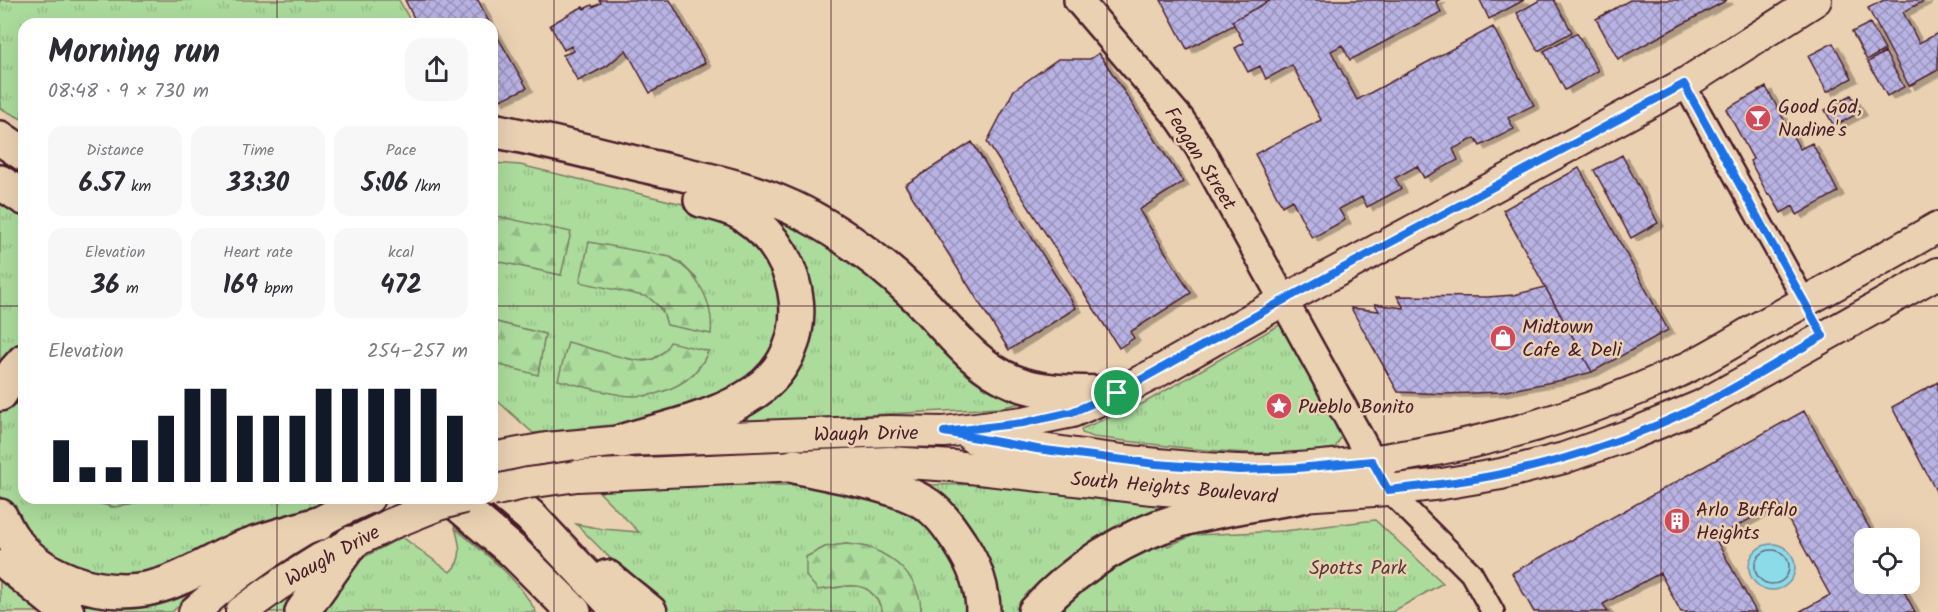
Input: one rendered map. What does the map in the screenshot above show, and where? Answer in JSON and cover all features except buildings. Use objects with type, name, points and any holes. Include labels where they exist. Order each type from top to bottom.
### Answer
[{"type":"main road","name":"Waugh Drive","points":[[498,457],[547,447],[623,441],[890,431],[944,432],[1023,423],[1062,414],[1117,393],[1684,84],[1816,0]]},
{"type":"main road","points":[[0,128],[18,134]]},
{"type":"main road","points":[[498,131],[726,184],[794,209],[853,243],[891,272],[969,352],[990,370],[1014,382],[1048,391],[1117,393]]},
{"type":"main road","points":[[0,138],[18,150]]},
{"type":"main road","points":[[498,154],[523,156],[719,204],[743,214],[761,229],[779,248],[790,271],[796,297],[796,324],[789,354],[774,374],[757,391],[729,408],[623,441]]},
{"type":"main road","points":[[0,182],[18,194]]},
{"type":"main road","name":"South Heights Boulevard","points":[[944,432],[1037,449],[1156,464],[1239,470],[1298,468],[1372,461],[1435,451],[1552,422],[1681,370],[1938,227]]},
{"type":"main road","name":"South Heights Boulevard","points":[[795,466],[890,462],[953,466],[1240,496],[1302,496],[1442,484],[1501,474],[1564,459],[1700,406],[1938,273]]},
{"type":"main road","points":[[1805,302],[1823,336]]},
{"type":"main road","points":[[0,394],[18,368]]},
{"type":"main road","points":[[1645,386],[1659,423]]},
{"type":"main road","name":"Waugh Drive","points":[[498,490],[577,476],[795,466]]},
{"type":"main road","points":[[795,466],[897,490],[924,502],[947,523],[966,551],[979,579],[983,612]]},
{"type":"main road","points":[[498,489],[650,612]]},
{"type":"main road","points":[[1035,612],[1060,585],[1086,564],[1147,532],[1182,519],[1302,496]]},
{"type":"main road","name":"Waugh Drive","points":[[194,612],[217,591],[257,561],[318,524],[357,504]]},
{"type":"main road","name":"Waugh Drive","points":[[241,612],[303,569],[351,543],[442,504]]},
{"type":"main road","points":[[458,504],[514,552],[574,612]]},
{"type":"main road","points":[[0,516],[12,538],[35,561],[63,579],[92,588],[119,590],[147,589],[240,549],[318,524]]},
{"type":"main road","points":[[530,516],[620,612]]},
{"type":"main road","points":[[302,612],[351,543]]},
{"type":"main road","points":[[514,552],[544,612]]},
{"type":"main road","points":[[0,555],[11,569],[67,612]]},
{"type":"street","name":"Feagan Street","points":[[1078,0],[1180,119],[1199,147],[1388,490]]},
{"type":"street","points":[[1684,84],[1805,302]]},
{"type":"street","points":[[1388,490],[1472,573],[1493,612]]},
{"type":"green space","points":[[0,0],[399,0],[409,18],[18,18],[18,117],[0,108]]},
{"type":"green space","points":[[498,163],[520,165],[724,214],[776,260],[784,335],[746,389],[631,423],[533,433],[498,401],[498,364],[538,374],[545,334],[498,322],[498,261],[561,275],[498,217]],"holes":[[[589,243],[670,257],[681,263],[697,279],[665,315],[655,302]],[[666,350],[708,351],[698,369],[683,382],[665,391],[645,396],[639,361],[653,359]]]},
{"type":"green space","points":[[724,193],[821,232],[1026,402],[999,408],[735,422],[805,325],[743,205]]},
{"type":"green space","points":[[0,197],[18,209],[18,355],[0,375]]},
{"type":"green space","points":[[498,216],[571,232],[561,275],[498,261]]},
{"type":"green space","points":[[589,242],[670,257],[680,264],[696,280],[707,300],[711,334],[667,325],[662,309],[648,297],[580,282]]},
{"type":"green space","points":[[498,322],[545,334],[538,375],[498,365]]},
{"type":"green space","points":[[1281,324],[1341,437],[1335,448],[1305,452],[1244,453],[1093,437],[1082,433],[1081,429],[1144,403]]},
{"type":"green space","points":[[568,342],[638,361],[657,357],[670,342],[708,351],[696,371],[678,385],[655,394],[632,396],[558,380]]},
{"type":"green space","points":[[18,381],[18,504],[103,504],[111,507],[133,504],[323,504],[188,565],[126,583],[56,565],[6,509],[0,495],[0,413],[10,391]]},
{"type":"green space","points":[[1010,484],[1171,506],[1025,612],[991,612],[922,485]]},
{"type":"green space","points":[[850,485],[882,490],[946,532],[975,612],[921,612],[921,607],[888,557],[868,547],[846,544],[825,547],[806,557],[835,588],[859,586],[870,591],[883,612],[664,612],[576,524],[639,532],[600,493],[610,487]]},
{"type":"green space","points":[[101,504],[130,504],[116,507]]},
{"type":"green space","name":"Spotts Park","points":[[1375,520],[1443,583],[1392,612],[1050,612],[1079,580],[1160,536],[1168,546],[1194,535],[1284,531]]},
{"type":"green space","points":[[455,528],[510,577],[529,599],[536,612],[310,612],[333,580],[366,556],[402,537],[450,572],[459,557]]},
{"type":"green space","points":[[846,544],[870,548],[898,564],[917,590],[921,612],[883,612],[871,593],[857,586],[818,590],[806,576],[806,557],[825,547]]},
{"type":"green space","points":[[29,566],[197,584],[196,589],[172,612],[82,612]]},
{"type":"green space","points":[[0,578],[43,612],[0,612]]},
{"type":"green space","points":[[299,588],[292,612],[264,612]]},
{"type":"water","points":[[1772,544],[1788,551],[1795,567],[1788,583],[1772,590],[1756,583],[1749,567],[1756,551]]},
{"type":"place","name":"Good God, Nadine's","points":[[1758,118]]},
{"type":"place","name":"Midtown Cafe & Deli","points":[[1503,338]]},
{"type":"place","name":"Pueblo Bonito","points":[[1279,406]]},
{"type":"place","name":"Arlo Buffalo Heights","points":[[1677,521]]},
{"type":"route","points":[[1684,84],[1823,336],[1700,406],[1564,459],[1501,474],[1388,490],[1372,461],[1298,468],[1239,470],[1156,464],[1037,449],[944,432],[1023,423],[1072,412],[1117,393],[1684,84]]}]
